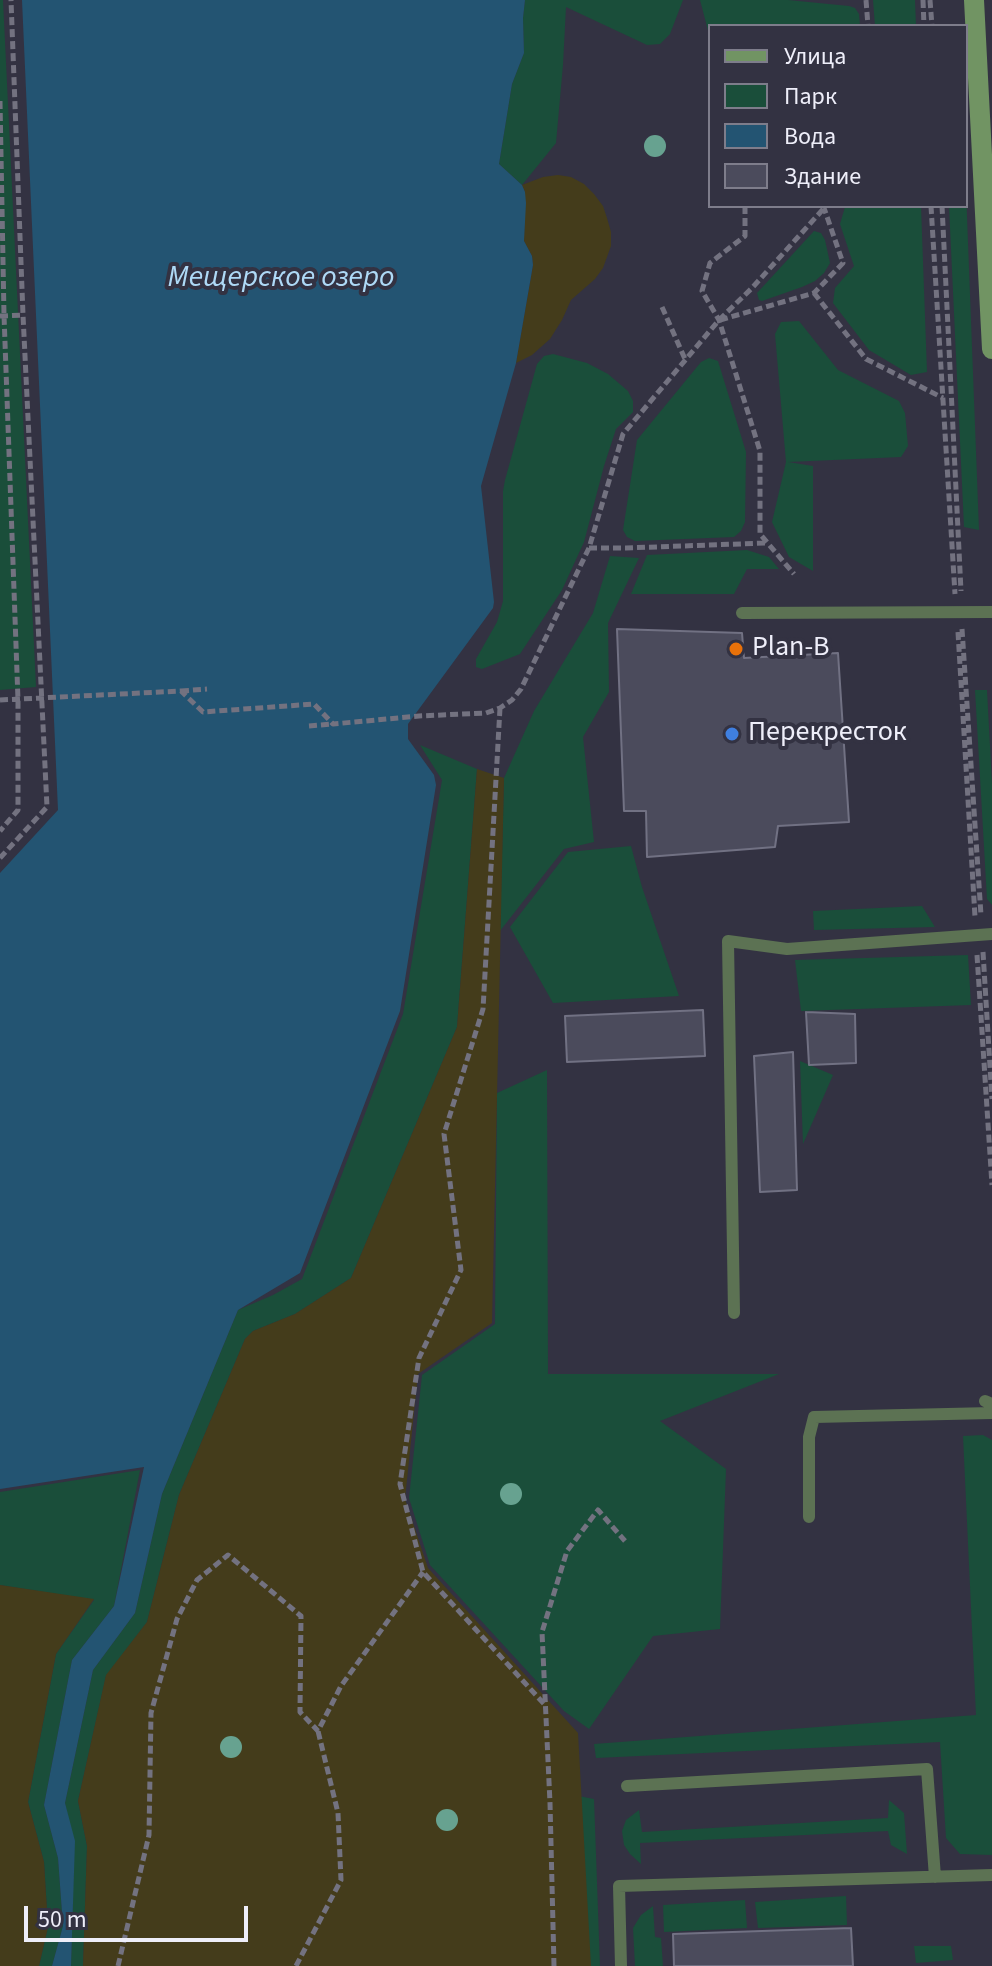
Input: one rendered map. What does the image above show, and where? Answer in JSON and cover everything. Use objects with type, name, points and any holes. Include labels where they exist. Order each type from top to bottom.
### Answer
[{"type":"main road","points":[[974,0],[992,349]]},
{"type":"lane","points":[[742,613],[992,612]]},
{"type":"lane","points":[[734,1313],[728,941],[787,949],[984,935]]},
{"type":"lane","points":[[809,1517],[809,1437],[814,1417],[992,1413]]},
{"type":"lane","points":[[627,1786],[927,1769],[935,1877]]},
{"type":"lane","points":[[621,1966],[619,1886],[992,1875]]},
{"type":"path","points":[[0,858],[47,807],[11,0]]},
{"type":"path","points":[[866,0],[868,24]]},
{"type":"path","points":[[923,0],[924,24]]},
{"type":"path","points":[[930,0],[932,24]]},
{"type":"path","points":[[0,101],[2,316],[18,700],[18,810],[0,831]]},
{"type":"path","points":[[745,208],[745,236],[710,263],[702,291],[719,320],[760,451],[760,534],[794,574]]},
{"type":"path","points":[[309,726],[486,713],[512,700],[521,689],[589,548],[623,434],[719,320],[824,208]]},
{"type":"path","points":[[719,320],[814,293],[843,263],[825,208]]},
{"type":"path","points":[[931,208],[984,935],[992,1099]]},
{"type":"path","points":[[942,208],[959,612]]},
{"type":"path","points":[[814,293],[866,359],[951,402]]},
{"type":"path","points":[[662,307],[685,359]]},
{"type":"path","points":[[2,316],[23,315]]},
{"type":"path","points":[[589,548],[766,543]]},
{"type":"path","points":[[0,700],[207,689]]},
{"type":"path","points":[[181,691],[203,712],[314,704],[333,724]]},
{"type":"path","points":[[500,708],[483,1009],[444,1134],[461,1270],[419,1358],[400,1484],[423,1572],[546,1706]]},
{"type":"path","points":[[984,935],[992,1185]]},
{"type":"path","points":[[554,1966],[542,1632],[567,1551],[598,1510],[625,1541]]},
{"type":"path","points":[[118,1966],[149,1835],[151,1713],[177,1619],[197,1580],[228,1555],[301,1616],[300,1712],[318,1731],[338,1813],[341,1880],[296,1966]]},
{"type":"path","points":[[318,1731],[341,1686],[423,1572]]},
{"type":"green space","points":[[0,0],[3,0],[36,687],[0,690]]},
{"type":"green space","points":[[525,0],[683,0],[670,34],[660,44],[647,45],[566,7],[556,143],[522,185],[499,164],[512,84],[524,53]]},
{"type":"green space","points":[[700,0],[788,0],[849,6],[859,14],[860,24],[708,24],[708,30]]},
{"type":"green space","points":[[873,0],[915,0],[916,24],[875,24]]},
{"type":"green space","points":[[845,208],[921,208],[927,372],[911,375],[869,350],[833,303],[835,288],[854,266],[840,224]]},
{"type":"green space","points":[[949,208],[967,208],[979,530],[964,527]]},
{"type":"green space","points":[[814,231],[821,233],[825,240],[830,263],[824,273],[802,287],[759,300],[757,293]]},
{"type":"green space","points":[[799,321],[838,370],[899,401],[905,413],[908,446],[901,457],[788,462],[813,466],[813,571],[789,557],[772,522],[786,462],[775,334],[781,322]]},
{"type":"green space","points":[[553,354],[587,363],[608,374],[628,391],[633,401],[633,412],[616,429],[584,542],[562,590],[520,654],[482,669],[476,667],[476,659],[497,622],[503,601],[505,480],[537,364],[544,356]]},
{"type":"green space","points":[[709,358],[718,361],[746,452],[745,522],[734,537],[635,541],[627,537],[623,530],[637,440],[701,362]]},
{"type":"green space","points":[[747,550],[769,557],[779,569],[747,569],[734,594],[631,594],[647,555]]},
{"type":"green space","points":[[610,556],[639,558],[608,623],[609,692],[583,737],[594,842],[564,849],[500,931],[504,778],[534,711],[593,613]]},
{"type":"green space","points":[[975,690],[987,690],[992,784],[992,905],[987,899]]},
{"type":"green space","points":[[420,745],[477,769],[457,1027],[351,1278],[295,1314],[253,1331],[245,1339],[179,1495],[147,1622],[106,1676],[78,1801],[87,1846],[83,1966],[71,1966],[74,1847],[65,1803],[93,1670],[135,1613],[162,1494],[238,1310],[302,1279],[403,1014],[442,780]]},
{"type":"green space","points":[[631,846],[679,996],[553,1003],[510,927],[568,852]]},
{"type":"green space","points":[[922,906],[935,927],[814,930],[813,911]]},
{"type":"green space","points":[[968,955],[971,1005],[801,1011],[795,960]]},
{"type":"green space","points":[[800,1061],[833,1075],[803,1144]]},
{"type":"green space","points":[[547,1070],[548,1374],[779,1374],[660,1421],[726,1469],[720,1629],[653,1636],[589,1729],[564,1711],[430,1565],[409,1498],[422,1375],[495,1324],[497,1093]]},
{"type":"green space","points":[[983,1435],[992,1440],[992,1855],[960,1854],[946,1838],[940,1742],[596,1758],[594,1744],[976,1715],[963,1436]]},
{"type":"green space","points":[[140,1470],[114,1606],[72,1660],[44,1805],[58,1858],[63,1926],[52,1966],[39,1966],[48,1927],[44,1862],[28,1802],[56,1654],[94,1600],[0,1585],[0,1492]]},
{"type":"green space","points":[[568,1794],[594,1799],[600,1966],[576,1966]]},
{"type":"green space","points":[[889,1800],[904,1813],[907,1854],[891,1845],[888,1831],[640,1843],[641,1864],[624,1845],[622,1831],[626,1820],[639,1810],[642,1832],[888,1818]]},
{"type":"green space","points":[[846,1896],[847,1925],[758,1928],[755,1902]]},
{"type":"green space","points":[[745,1900],[747,1928],[664,1932],[663,1905]]},
{"type":"green space","points":[[653,1906],[655,1937],[661,1938],[663,1966],[635,1966],[633,1928],[641,1915]]},
{"type":"green space","points":[[914,1946],[951,1946],[953,1960],[916,1963]]},
{"type":"sand","points":[[558,175],[584,184],[603,206],[611,232],[611,246],[603,268],[571,300],[550,339],[532,355],[516,363],[533,265],[524,241],[525,192],[522,185]]},
{"type":"sand","points":[[477,769],[504,778],[492,1323],[418,1374],[405,1499],[428,1568],[578,1733],[591,1966],[83,1966],[87,1846],[78,1801],[106,1675],[147,1622],[179,1495],[245,1339],[253,1331],[295,1314],[351,1278],[457,1027]]},
{"type":"sand","points":[[0,1585],[94,1599],[56,1654],[28,1802],[44,1862],[48,1927],[39,1966],[0,1966]]},
{"type":"water","name":"Мещерское озеро","points":[[22,0],[525,0],[524,53],[512,84],[499,164],[522,185],[525,192],[524,241],[533,265],[516,363],[481,486],[493,608],[408,724],[408,739],[434,775],[436,785],[400,1011],[300,1273],[238,1310],[162,1494],[135,1613],[93,1670],[65,1803],[75,1841],[71,1966],[52,1966],[63,1926],[58,1858],[44,1805],[72,1660],[114,1606],[144,1467],[0,1489],[0,873],[58,810]]},
{"type":"building","name":"Перекресток","points":[[617,629],[742,633],[744,658],[838,653],[849,822],[778,826],[775,847],[647,857],[646,811],[624,811]]},
{"type":"building","points":[[703,1010],[705,1056],[567,1062],[565,1016]]},
{"type":"building","points":[[806,1012],[855,1014],[856,1063],[809,1065]]},
{"type":"building","points":[[793,1052],[797,1190],[760,1192],[754,1056]]},
{"type":"building","points":[[851,1928],[853,1966],[674,1966],[673,1934]]},
{"type":"place","name":"Plan-B","points":[[736,649]]},
{"type":"place","name":"Перекресток","points":[[732,734]]}]
